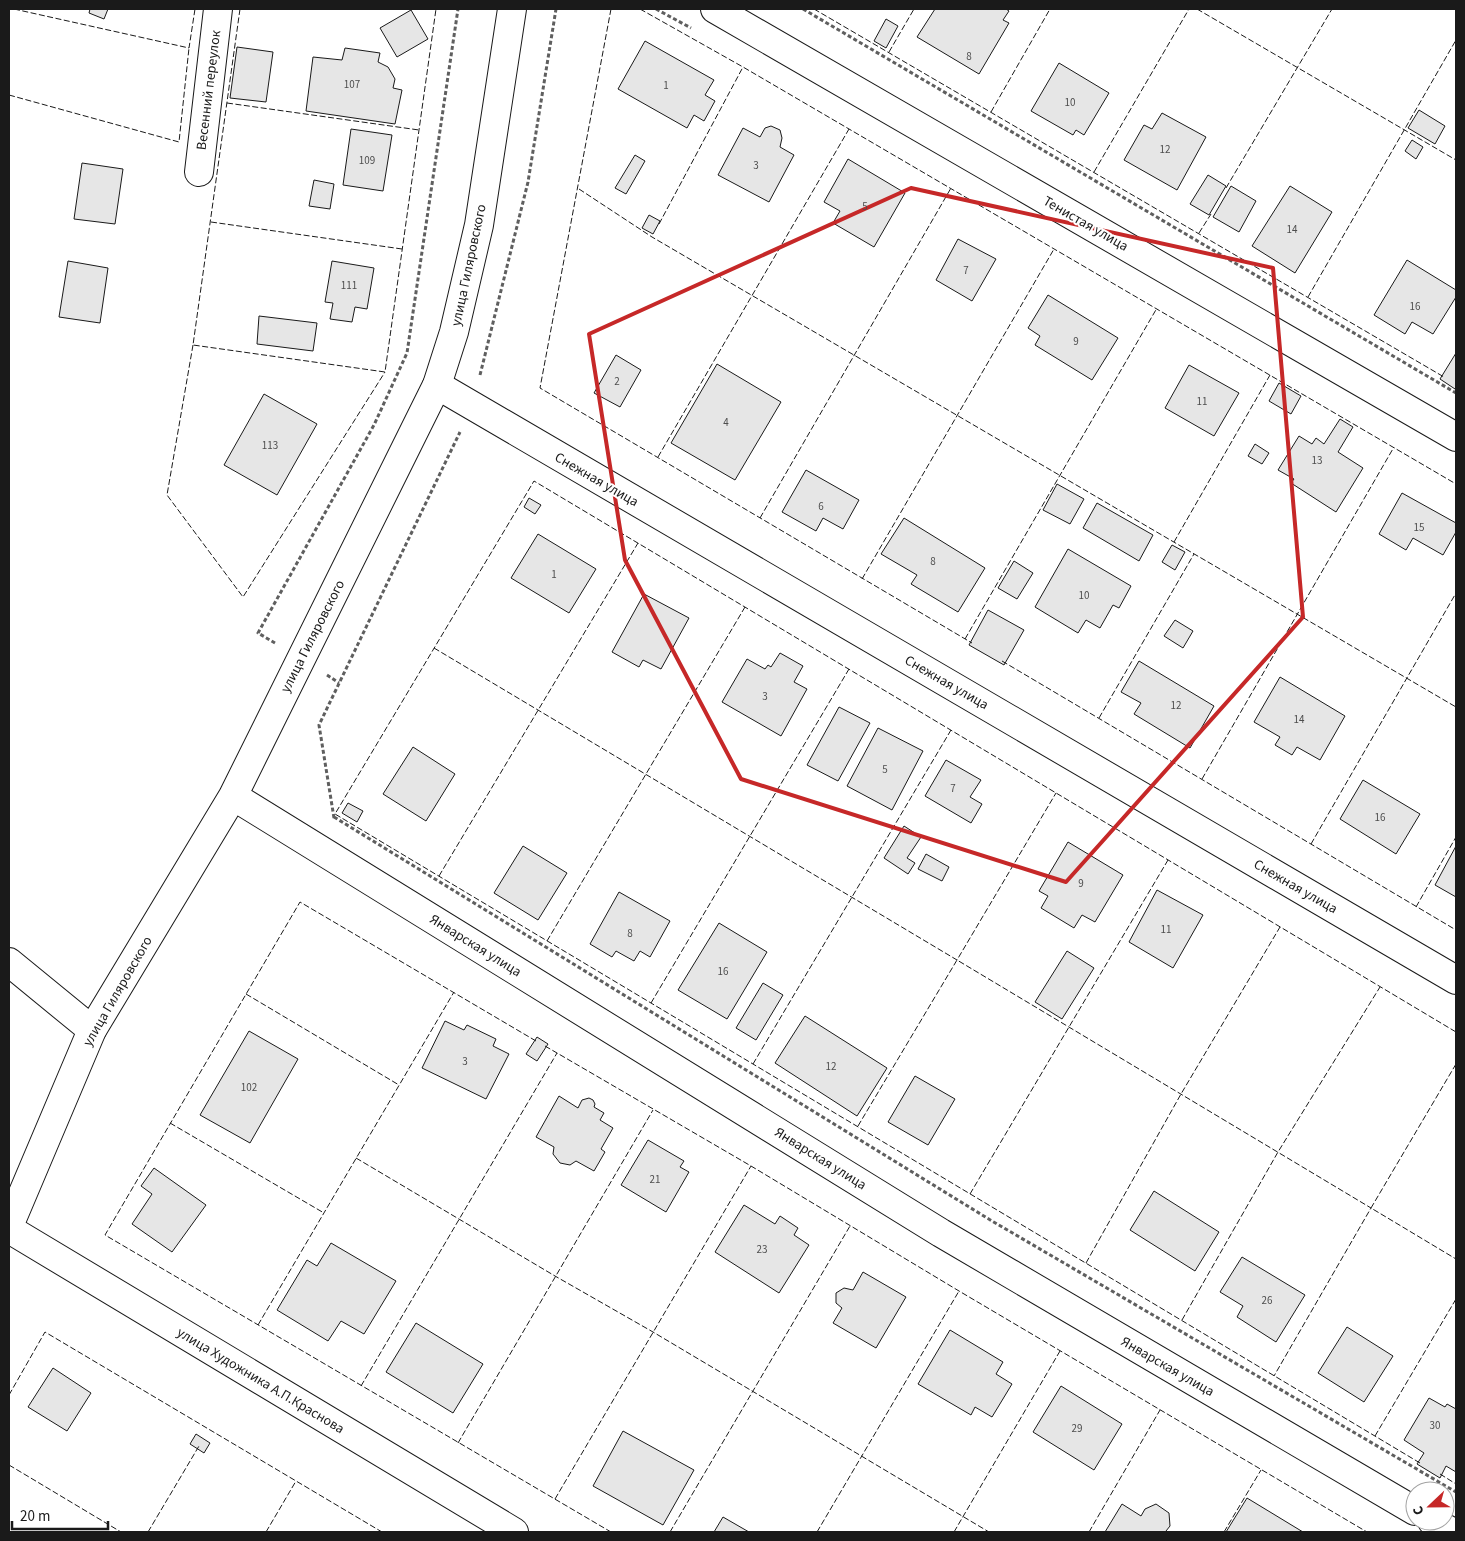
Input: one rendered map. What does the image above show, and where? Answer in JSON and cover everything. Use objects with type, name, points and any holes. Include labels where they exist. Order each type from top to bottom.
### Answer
[{"type":"street","name":"Весенний переулок","points":[[199,172],[218,9]]},
{"type":"street","name":"улица Гиляровского","points":[[9,1227],[92,1030],[232,796],[437,385],[454,332],[478,225],[512,9]]},
{"type":"street","name":"Тенистая улица","points":[[715,9],[1456,437]]},
{"type":"street","name":"Снежная улица","points":[[437,385],[1456,980]]},
{"type":"street","name":"Январская улица","points":[[232,796],[941,1233],[1405,1505]]},
{"type":"street","points":[[9,962],[92,1030]]},
{"type":"street","name":"улица Художника А.П.Краснова","points":[[9,1227],[514,1532]]},
{"type":"path","points":[[339,683],[258,633],[374,425],[407,353],[458,9]]},
{"type":"path","points":[[803,9],[1456,393]]},
{"type":"path","points":[[334,817],[992,1221],[1456,1492]]},
{"type":"highlighted area","points":[[911,188],[1273,268],[1303,617],[1066,882],[741,779],[625,560],[589,334]]},
{"type":"building","points":[[90,9],[108,9],[104,19],[89,13]]},
{"type":"building","points":[[935,9],[1006,9],[1009,11],[1003,20],[1009,23],[979,74],[917,37]]},
{"type":"building","points":[[411,10],[428,39],[397,57],[380,28]]},
{"type":"building","points":[[886,19],[898,26],[886,48],[874,41]]},
{"type":"building","points":[[645,41],[714,80],[705,95],[715,101],[704,121],[694,115],[687,128],[618,89]]},
{"type":"building","points":[[237,47],[273,52],[266,102],[230,98]]},
{"type":"building","points":[[345,48],[380,53],[378,62],[388,67],[395,79],[393,88],[402,90],[395,124],[306,111],[313,57],[342,60]]},
{"type":"building","points":[[1059,63],[1109,93],[1084,135],[1076,130],[1073,135],[1031,111]]},
{"type":"building","points":[[1419,110],[1445,126],[1435,144],[1408,128]]},
{"type":"building","points":[[1162,113],[1206,137],[1177,190],[1124,160],[1144,125],[1152,129]]},
{"type":"building","points":[[771,126],[780,130],[782,138],[780,147],[794,155],[769,202],[718,175],[743,128],[760,137],[765,128]]},
{"type":"building","points":[[351,129],[392,135],[383,191],[343,185]]},
{"type":"building","points":[[1412,140],[1423,147],[1416,159],[1405,151]]},
{"type":"building","points":[[635,155],[645,161],[626,194],[615,188]]},
{"type":"building","points":[[848,159],[905,193],[874,247],[833,223],[840,211],[824,202]]},
{"type":"building","points":[[82,163],[123,169],[115,224],[74,219]]},
{"type":"building","points":[[1208,175],[1226,186],[1209,215],[1190,204]]},
{"type":"building","points":[[314,180],[334,184],[330,209],[309,206]]},
{"type":"building","points":[[1231,186],[1256,201],[1239,232],[1213,217]]},
{"type":"building","points":[[1290,186],[1332,212],[1295,273],[1252,246]]},
{"type":"building","points":[[649,215],[660,221],[653,234],[642,228]]},
{"type":"building","points":[[958,239],[996,259],[972,301],[936,280]]},
{"type":"building","points":[[1407,260],[1456,290],[1456,297],[1433,334],[1412,322],[1405,334],[1374,315]]},
{"type":"building","points":[[68,261],[108,268],[100,323],[59,317]]},
{"type":"building","points":[[332,261],[374,268],[367,309],[355,307],[352,322],[330,319],[333,303],[325,302]]},
{"type":"building","points":[[1048,295],[1118,338],[1092,380],[1035,345],[1040,336],[1028,328]]},
{"type":"building","points":[[259,316],[317,323],[313,351],[257,344]]},
{"type":"building","points":[[1456,353],[1456,387],[1455,389],[1440,379]]},
{"type":"building","points":[[616,355],[641,370],[620,407],[594,393]]},
{"type":"building","points":[[717,364],[781,402],[735,480],[671,443]]},
{"type":"building","points":[[1189,365],[1239,393],[1214,436],[1165,408]]},
{"type":"building","points":[[1279,383],[1301,396],[1291,414],[1269,401]]},
{"type":"building","points":[[264,394],[317,424],[277,495],[224,465]]},
{"type":"building","points":[[1340,419],[1353,427],[1338,452],[1363,468],[1336,512],[1291,483],[1294,479],[1278,470],[1299,436],[1312,444],[1316,438],[1324,444]]},
{"type":"building","points":[[1255,444],[1269,453],[1262,464],[1248,456]]},
{"type":"building","points":[[806,470],[859,500],[843,529],[823,518],[816,531],[782,512]]},
{"type":"building","points":[[1057,484],[1084,499],[1070,524],[1043,510]]},
{"type":"building","points":[[1402,493],[1456,523],[1456,532],[1443,555],[1413,538],[1406,550],[1379,534]]},
{"type":"building","points":[[529,498],[541,505],[535,514],[524,507]]},
{"type":"building","points":[[1097,503],[1153,535],[1139,561],[1083,528]]},
{"type":"building","points":[[904,518],[985,568],[958,612],[911,584],[917,575],[881,554]]},
{"type":"building","points":[[538,534],[596,569],[569,613],[511,578]]},
{"type":"building","points":[[1172,545],[1185,552],[1175,570],[1162,562]]},
{"type":"building","points":[[1068,549],[1131,586],[1119,608],[1113,605],[1100,628],[1086,620],[1078,633],[1035,607]]},
{"type":"building","points":[[1014,561],[1033,573],[1017,599],[998,588]]},
{"type":"building","points":[[644,594],[689,618],[661,669],[643,660],[639,667],[612,652]]},
{"type":"building","points":[[988,610],[1024,630],[1004,665],[969,645]]},
{"type":"building","points":[[1175,620],[1193,631],[1183,648],[1164,636]]},
{"type":"building","points":[[780,653],[803,666],[794,682],[807,689],[781,736],[722,702],[747,659],[765,669],[768,665],[771,667]]},
{"type":"building","points":[[1139,661],[1214,706],[1190,748],[1134,714],[1141,703],[1121,692]]},
{"type":"building","points":[[1280,677],[1345,716],[1320,760],[1297,747],[1292,755],[1275,745],[1280,737],[1254,722]]},
{"type":"building","points":[[839,707],[870,723],[838,781],[807,765]]},
{"type":"building","points":[[878,728],[923,751],[892,810],[847,786]]},
{"type":"building","points":[[413,747],[455,774],[426,821],[383,794]]},
{"type":"building","points":[[946,760],[981,780],[970,797],[982,804],[971,823],[925,796]]},
{"type":"building","points":[[1363,780],[1420,814],[1396,854],[1340,819]]},
{"type":"building","points":[[348,803],[363,811],[357,822],[342,813]]},
{"type":"building","points":[[904,826],[921,837],[907,858],[915,863],[908,874],[884,858]]},
{"type":"building","points":[[1068,842],[1123,875],[1095,922],[1082,915],[1074,928],[1041,908],[1048,896],[1039,891]]},
{"type":"building","points":[[523,846],[567,873],[538,920],[494,893]]},
{"type":"building","points":[[1456,846],[1456,897],[1435,885]]},
{"type":"building","points":[[926,854],[949,867],[942,881],[918,869]]},
{"type":"building","points":[[1157,890],[1203,915],[1173,968],[1129,942]]},
{"type":"building","points":[[619,892],[670,921],[650,957],[640,951],[634,961],[616,951],[612,957],[590,944]]},
{"type":"building","points":[[719,923],[767,952],[727,1019],[678,990]]},
{"type":"building","points":[[1067,951],[1094,968],[1062,1019],[1035,1002]]},
{"type":"building","points":[[763,983],[783,995],[756,1040],[736,1028]]},
{"type":"building","points":[[805,1016],[887,1068],[857,1116],[775,1063]]},
{"type":"building","points":[[445,1021],[464,1030],[467,1025],[496,1039],[493,1046],[509,1054],[486,1099],[422,1068]]},
{"type":"building","points":[[249,1031],[298,1059],[250,1143],[200,1115]]},
{"type":"building","points":[[537,1037],[548,1044],[537,1061],[526,1054]]},
{"type":"building","points":[[915,1076],[955,1099],[928,1145],[888,1122]]},
{"type":"building","points":[[559,1096],[578,1108],[582,1100],[589,1098],[593,1100],[594,1107],[604,1113],[600,1120],[613,1128],[601,1149],[605,1152],[594,1171],[576,1161],[570,1165],[560,1163],[553,1154],[554,1147],[536,1137]]},
{"type":"building","points":[[648,1140],[684,1161],[680,1167],[689,1172],[666,1212],[621,1185]]},
{"type":"building","points":[[154,1168],[206,1205],[172,1252],[132,1224],[152,1194],[141,1186]]},
{"type":"building","points":[[1154,1191],[1219,1232],[1195,1271],[1130,1230]]},
{"type":"building","points":[[744,1205],[775,1224],[780,1216],[798,1228],[794,1235],[809,1245],[779,1293],[715,1252]]},
{"type":"building","points":[[331,1243],[396,1281],[364,1334],[341,1321],[328,1341],[277,1310],[307,1260],[317,1266]]},
{"type":"building","points":[[1242,1257],[1305,1295],[1276,1342],[1237,1317],[1243,1306],[1220,1292]]},
{"type":"building","points":[[863,1272],[906,1297],[876,1348],[833,1323],[842,1308],[836,1303],[836,1293],[844,1288],[853,1290]]},
{"type":"building","points":[[416,1323],[483,1364],[453,1413],[386,1372]]},
{"type":"building","points":[[1347,1327],[1393,1356],[1364,1402],[1318,1373]]},
{"type":"building","points":[[950,1330],[1003,1362],[996,1374],[1012,1384],[992,1417],[975,1407],[971,1415],[918,1384]]},
{"type":"building","points":[[53,1368],[91,1393],[67,1431],[28,1407]]},
{"type":"building","points":[[1061,1386],[1122,1424],[1094,1470],[1033,1432]]},
{"type":"building","points":[[1429,1398],[1445,1407],[1447,1404],[1456,1409],[1456,1472],[1446,1466],[1440,1478],[1417,1464],[1424,1453],[1404,1440]]},
{"type":"building","points":[[623,1431],[694,1470],[663,1525],[593,1486]]},
{"type":"building","points":[[196,1434],[210,1443],[204,1453],[190,1444]]},
{"type":"building","points":[[1247,1498],[1303,1532],[1226,1532]]},
{"type":"building","points":[[1122,1504],[1141,1516],[1145,1509],[1156,1504],[1169,1513],[1170,1526],[1167,1532],[1105,1532]]},
{"type":"building","points":[[723,1517],[749,1532],[714,1532]]},
{"type":"fence","points":[[14,9],[189,48],[195,9]]},
{"type":"fence","points":[[240,9],[193,345],[385,372],[436,9]]},
{"type":"fence","points":[[611,9],[540,388],[972,643]]},
{"type":"fence","points":[[640,9],[743,67],[1456,484]]},
{"type":"fence","points":[[814,9],[1444,377]]},
{"type":"fence","points":[[889,52],[914,9]]},
{"type":"fence","points":[[991,112],[1050,9]]},
{"type":"fence","points":[[1094,172],[1189,9]]},
{"type":"fence","points":[[1197,9],[1456,160]]},
{"type":"fence","points":[[1226,188],[1332,9]]},
{"type":"fence","points":[[1308,297],[1456,40]]},
{"type":"fence","points":[[9,95],[179,142],[189,48]]},
{"type":"fence","points":[[659,224],[743,67]]},
{"type":"fence","points":[[227,103],[419,130]]},
{"type":"fence","points":[[658,457],[849,129]]},
{"type":"fence","points":[[760,518],[951,188]]},
{"type":"fence","points":[[579,189],[652,237],[1456,707]]},
{"type":"fence","points":[[1199,233],[1211,214]]},
{"type":"fence","points":[[211,222],[402,249]]},
{"type":"fence","points":[[862,579],[1054,249]]},
{"type":"fence","points":[[965,639],[1157,308]]},
{"type":"fence","points":[[193,345],[167,495],[243,597],[385,372]]},
{"type":"fence","points":[[1174,542],[1270,375]]},
{"type":"fence","points":[[1202,779],[1394,447]]},
{"type":"fence","points":[[1420,1463],[335,814],[534,481],[1456,1032]]},
{"type":"fence","points":[[439,876],[638,543]]},
{"type":"fence","points":[[1099,718],[1194,554]]},
{"type":"fence","points":[[1311,844],[1456,593]]},
{"type":"fence","points":[[547,941],[745,607]]},
{"type":"fence","points":[[434,648],[957,960],[1056,793]]},
{"type":"fence","points":[[1002,661],[1456,930]]},
{"type":"fence","points":[[651,1003],[849,669]]},
{"type":"fence","points":[[753,1064],[951,730]]},
{"type":"fence","points":[[1416,907],[1456,837]]},
{"type":"fence","points":[[970,1194],[1168,860]]},
{"type":"fence","points":[[536,1041],[300,902],[105,1235],[611,1532]]},
{"type":"fence","points":[[1086,1263],[1181,1094],[1280,927]]},
{"type":"fence","points":[[858,1126],[957,960],[1371,1208],[1274,1376]]},
{"type":"fence","points":[[1182,1320],[1278,1152],[1380,987]]},
{"type":"fence","points":[[258,1325],[454,992]]},
{"type":"fence","points":[[246,994],[399,1085]]},
{"type":"fence","points":[[545,1046],[751,1166],[1367,1532]]},
{"type":"fence","points":[[361,1386],[557,1053]]},
{"type":"fence","points":[[1456,1064],[1371,1208],[1456,1259]]},
{"type":"fence","points":[[458,1443],[653,1110]]},
{"type":"fence","points":[[170,1123],[324,1213]]},
{"type":"fence","points":[[356,1158],[989,1532]]},
{"type":"fence","points":[[555,1499],[751,1166]]},
{"type":"fence","points":[[670,1532],[850,1226]]},
{"type":"fence","points":[[817,1532],[959,1291]]},
{"type":"fence","points":[[1375,1436],[1456,1299]]},
{"type":"fence","points":[[9,1395],[45,1332],[382,1532]]},
{"type":"fence","points":[[954,1532],[1060,1351]]},
{"type":"fence","points":[[1089,1532],[1160,1410]]},
{"type":"fence","points":[[148,1532],[199,1446]]},
{"type":"fence","points":[[9,1465],[121,1532]]},
{"type":"fence","points":[[1224,1532],[1261,1470]]},
{"type":"fence","points":[[1440,1474],[1456,1484]]},
{"type":"fence","points":[[266,1532],[296,1481]]}]
